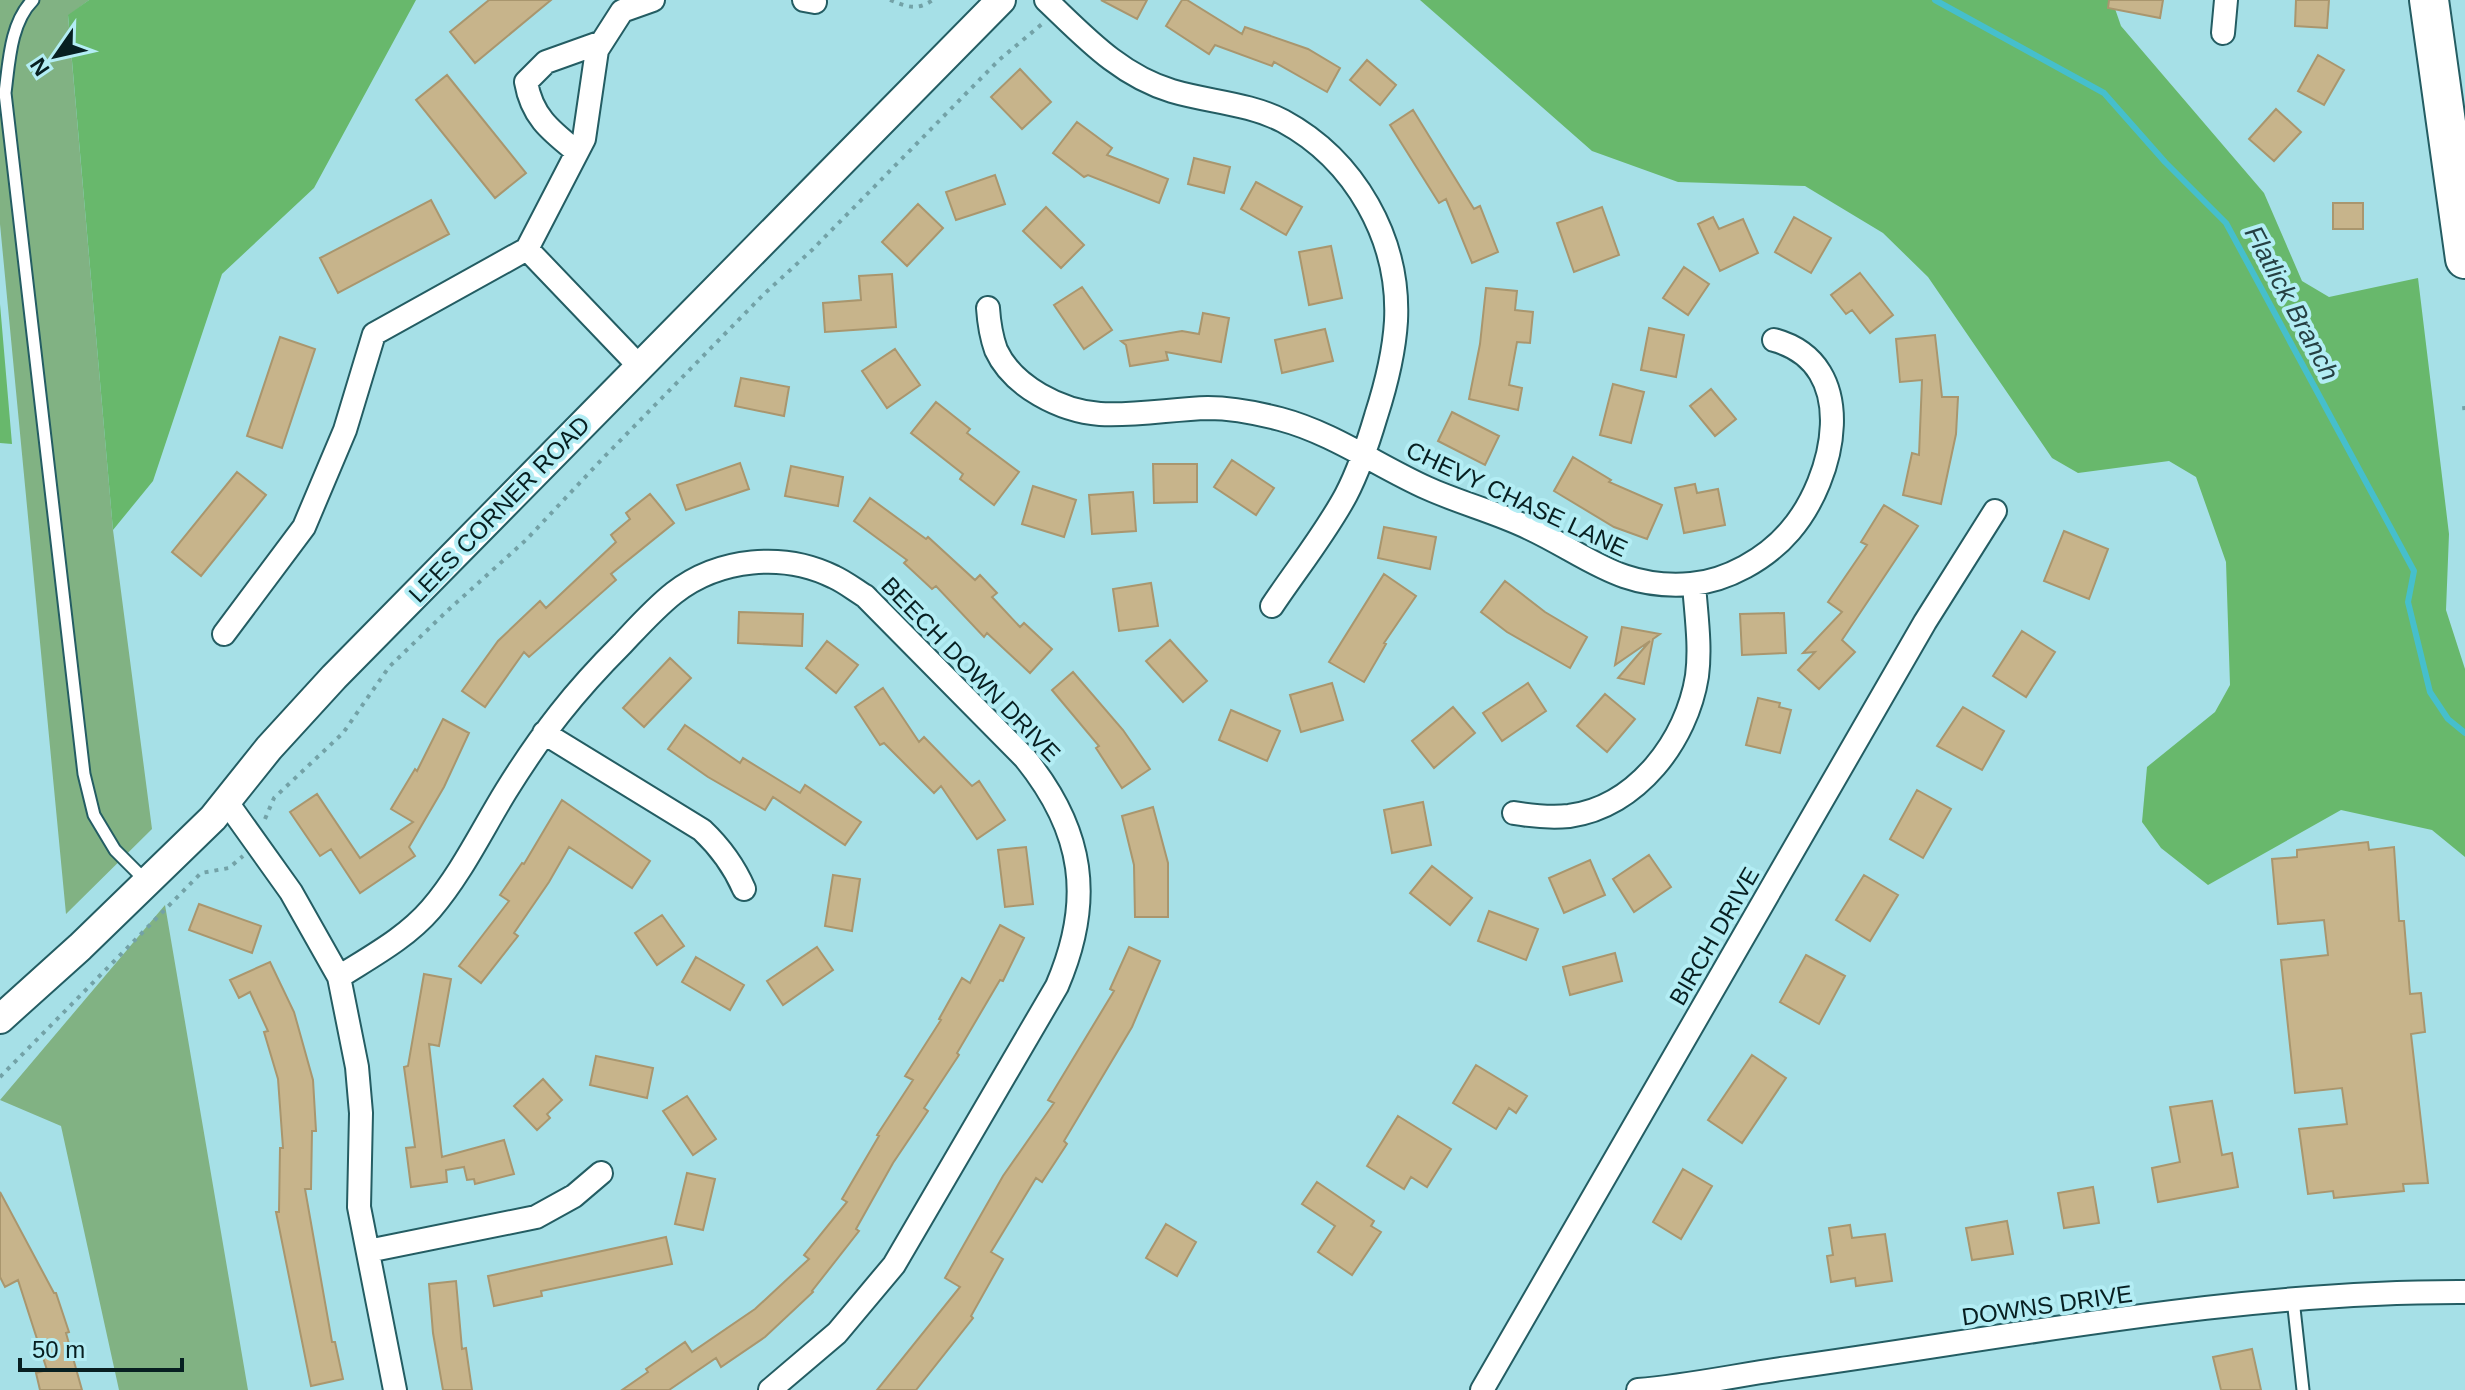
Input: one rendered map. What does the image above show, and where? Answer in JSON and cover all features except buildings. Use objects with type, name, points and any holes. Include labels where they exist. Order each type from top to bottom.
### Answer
[{"type":"highway","points":[[2429,0],[2465,259]]},
{"type":"street","points":[[224,634],[304,527],[345,430],[374,334],[527,249],[584,139],[597,50],[622,11],[653,0]]},
{"type":"street","name":"LEES CORNER ROAD","points":[[0,1019],[146,882],[226,801],[334,677],[1001,0]]},
{"type":"street","points":[[2223,33],[2226,0]]},
{"type":"street","points":[[1051,5],[1112,61],[1150,83],[1259,111],[1301,132],[1336,161],[1363,196],[1383,236],[1394,287],[1396,319],[1388,378],[1364,455],[1345,497],[1272,606]]},
{"type":"street","points":[[577,152],[553,133],[530,103],[526,82],[546,62],[602,42]]},
{"type":"street","points":[[527,249],[639,366]]},
{"type":"street","name":"CHEVY CHASE LANE","points":[[988,308],[990,332],[1007,368],[1022,382],[1052,401],[1097,413],[1213,408],[1281,419],[1313,430],[1426,487],[1529,528],[1604,570],[1635,580],[1667,585],[1718,579],[1769,551],[1804,514],[1821,481],[1831,434],[1832,412],[1825,382],[1815,365],[1802,352],[1774,340]]},
{"type":"street","name":"BIRCH DRIVE","points":[[1482,1390],[1925,622],[1995,511]]},
{"type":"street","name":"BEECH DOWN DRIVE","points":[[339,977],[400,939],[432,908],[544,733],[582,684],[676,591],[729,566],[767,561],[802,565],[836,577],[865,596],[1025,758],[1046,784],[1063,813],[1070,834],[1080,877],[1078,916],[1069,958],[1057,986],[894,1265],[837,1333],[770,1390]]},
{"type":"street","points":[[1514,813],[1541,817],[1590,810],[1631,788],[1666,754],[1679,734],[1693,698],[1698,647],[1694,584]]},
{"type":"street","points":[[544,733],[702,830],[735,868],[744,889]]},
{"type":"street","points":[[226,801],[291,892],[339,977],[357,1067],[361,1113],[359,1207],[395,1390]]},
{"type":"street","points":[[368,1251],[536,1217],[574,1196],[601,1173]]},
{"type":"street","name":"DOWNS DRIVE","points":[[1638,1390],[2088,1324],[2293,1299],[2390,1292],[2465,1292]]},
{"type":"lane","points":[[33,0],[12,41],[5,93],[84,774],[94,815],[115,850],[146,882]]},
{"type":"lane","points":[[2293,1299],[2303,1390]]},
{"type":"path","points":[[890,0],[919,8],[933,0]]},
{"type":"path","points":[[0,1077],[201,873],[229,868],[256,844],[274,798],[343,733],[389,667],[526,540],[764,294],[812,250],[1015,44],[1037,29],[1051,5]]},
{"type":"path","points":[[2464,406],[2465,416]]},
{"type":"green space","points":[[0,0],[89,0],[68,16],[113,530],[152,829],[66,914],[0,224]]},
{"type":"green space","points":[[89,0],[416,0],[314,188],[222,274],[153,481],[113,530],[68,15]]},
{"type":"green space","points":[[1420,0],[2112,0],[2121,26],[2264,193],[2302,281],[2329,297],[2418,278],[2449,534],[2446,610],[2465,669],[2465,857],[2432,830],[2341,810],[2208,885],[2161,848],[2142,822],[2147,767],[2215,712],[2230,685],[2226,562],[2196,477],[2169,461],[2078,473],[2052,458],[1928,277],[1883,233],[1805,186],[1678,182],[1592,151]]},
{"type":"green space","points":[[0,304],[12,444],[0,443]]},
{"type":"green space","points":[[165,905],[248,1390],[119,1390],[61,1126],[0,1100]]},
{"type":"waterway","name":"Flatlick Branch","points":[[1935,0],[2104,93],[2165,162],[2226,223],[2414,571],[2408,602],[2430,692],[2448,719],[2465,733]]}]
